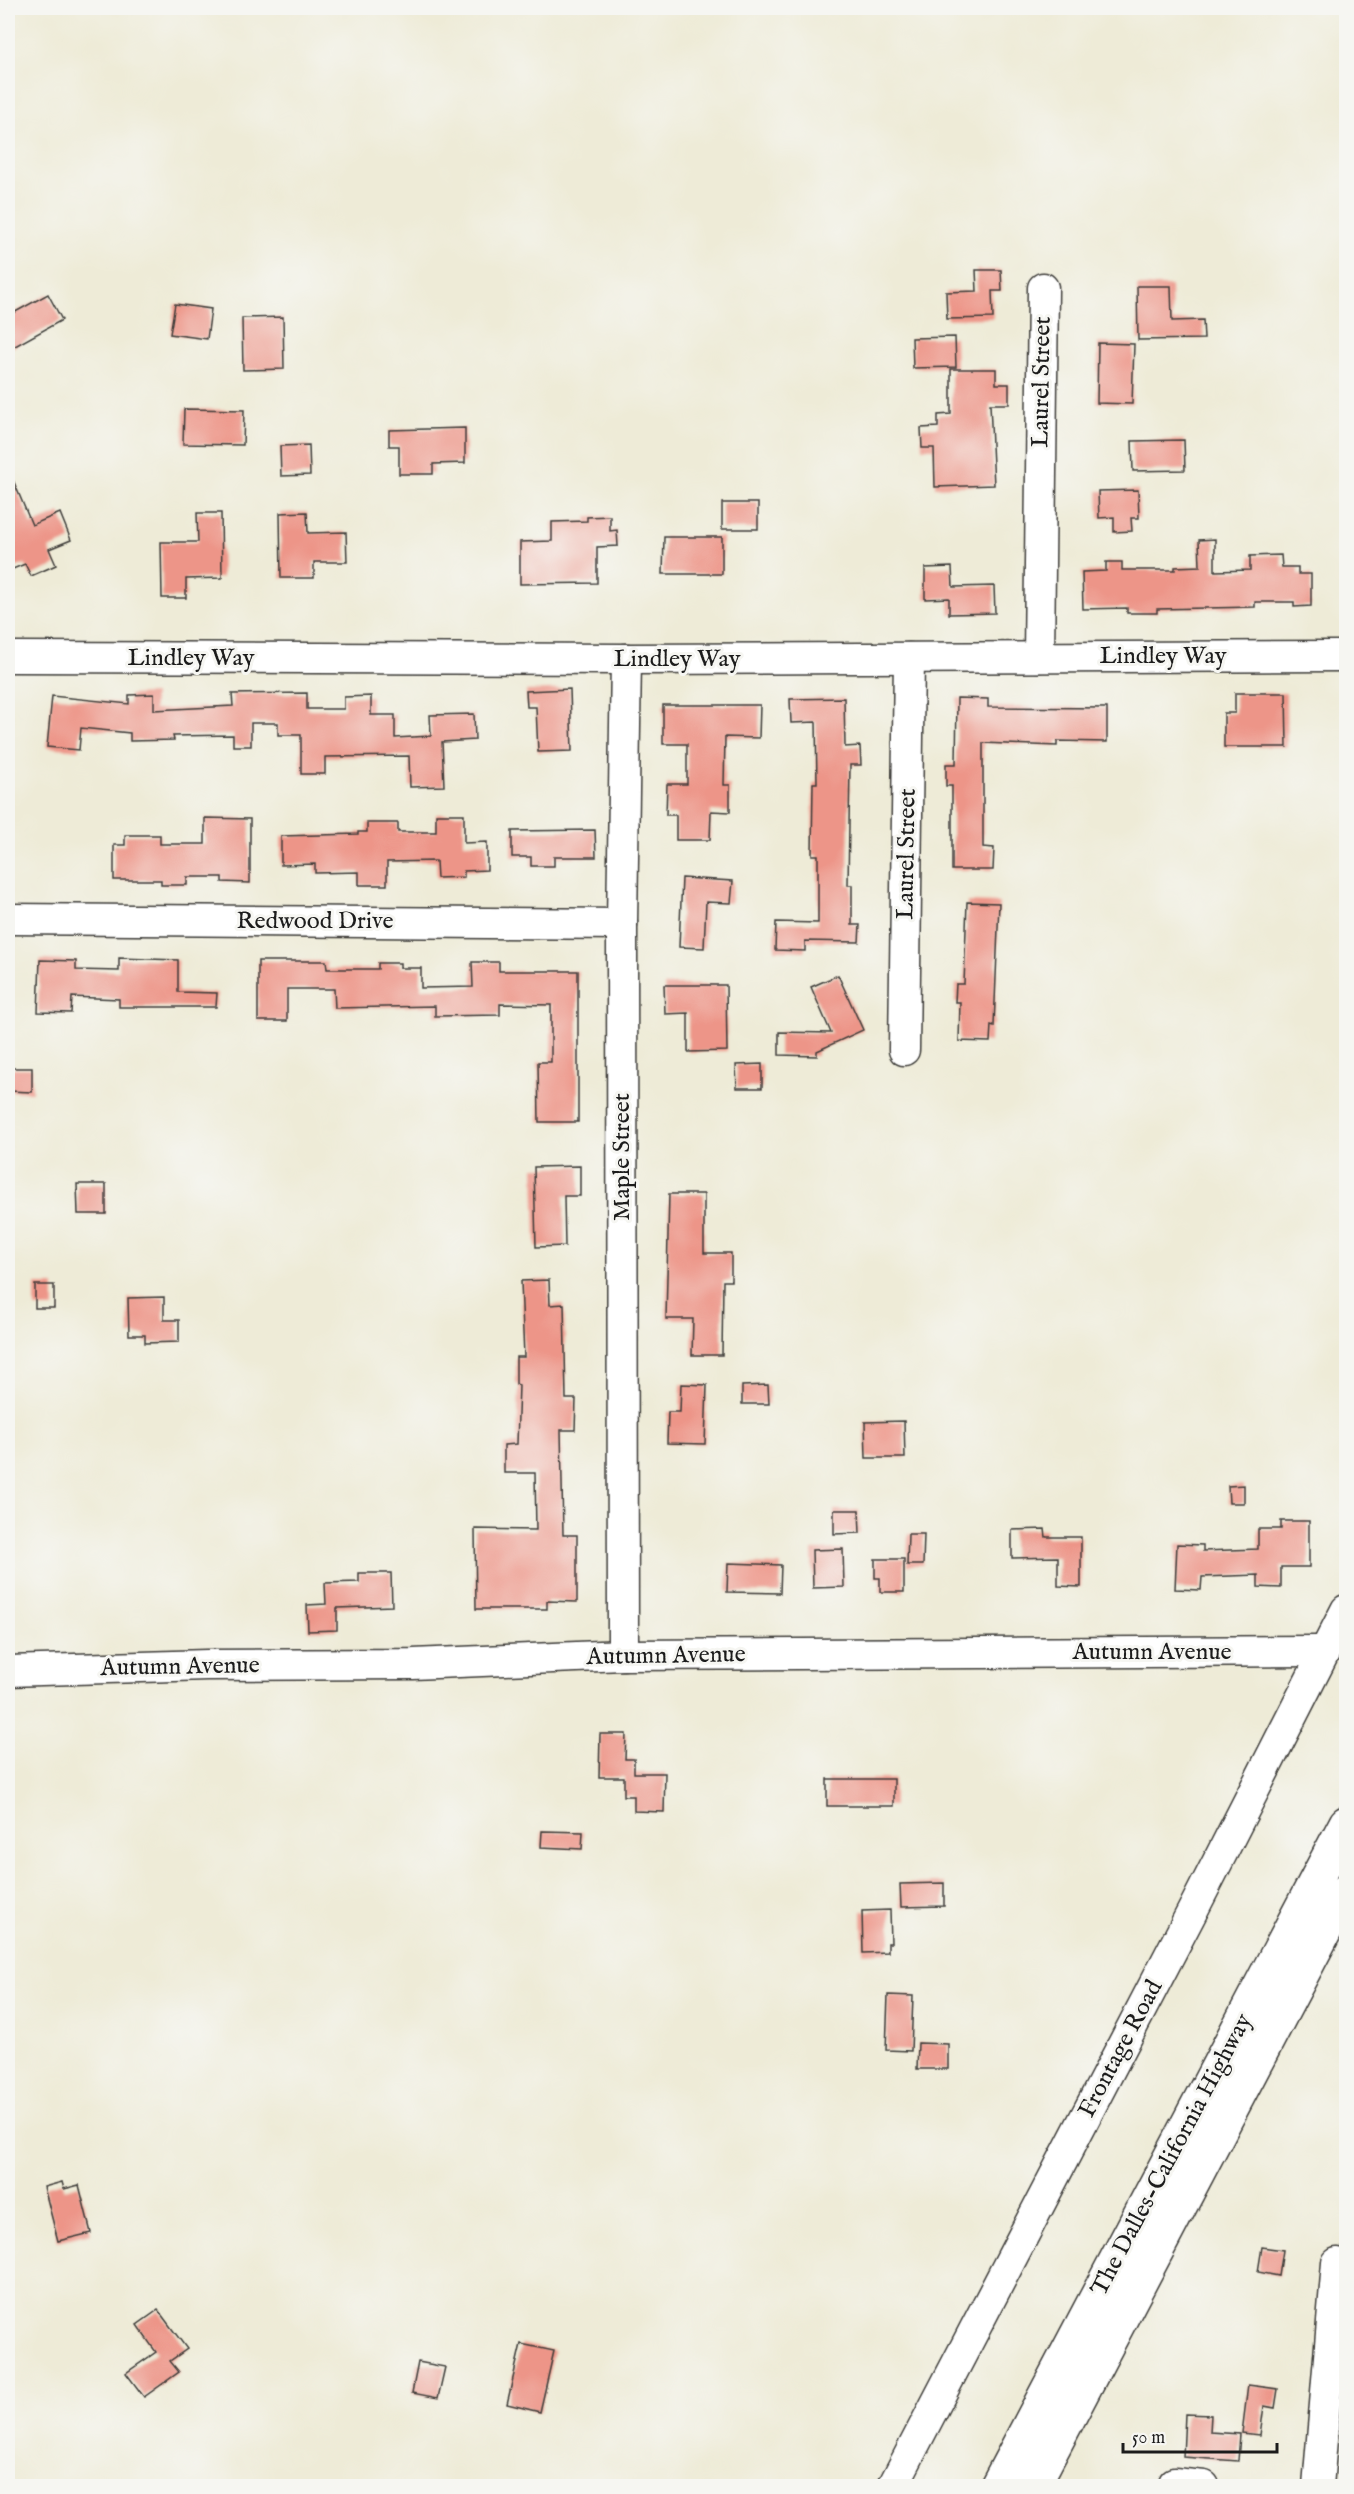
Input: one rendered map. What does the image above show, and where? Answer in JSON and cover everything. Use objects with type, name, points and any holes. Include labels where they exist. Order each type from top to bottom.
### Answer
[{"type":"highway","name":"The Dalles-California Highway","points":[[997,2487],[1347,1823]]},
{"type":"highway","name":"The Dalles-California Highway","points":[[1033,2487],[1347,1891]]},
{"type":"street","name":"Laurel Street","points":[[1039,657],[1042,288]]},
{"type":"street","name":"Lindley Way","points":[[8,657],[626,659],[1347,656]]},
{"type":"street","name":"Laurel Street","points":[[904,1050],[909,658]]},
{"type":"street","name":"Maple Street","points":[[623,1655],[622,924],[626,659]]},
{"type":"street","name":"Redwood Drive","points":[[8,919],[622,924]]},
{"type":"street","name":"Frontage Road","points":[[893,2487],[1347,1610]]},
{"type":"street","name":"Autumn Avenue","points":[[8,1671],[207,1665],[413,1664],[623,1655],[1324,1651]]},
{"type":"street","points":[[1318,2487],[1337,2263]]},
{"type":"street","points":[[1174,2485],[1204,2487]]},
{"type":"building","points":[[976,270],[1001,270],[1002,291],[992,291],[993,318],[947,319],[946,292],[977,291]]},
{"type":"building","points":[[1137,286],[1171,286],[1172,321],[1203,320],[1204,339],[1138,340]]},
{"type":"building","points":[[48,294],[62,320],[8,350],[8,316]]},
{"type":"building","points":[[175,304],[211,309],[207,339],[170,334]]},
{"type":"building","points":[[283,317],[284,369],[243,370],[242,318]]},
{"type":"building","points":[[955,337],[956,367],[913,368],[912,338]]},
{"type":"building","points":[[1098,343],[1134,344],[1132,404],[1097,403]]},
{"type":"building","points":[[951,369],[996,369],[996,384],[1009,384],[1009,404],[990,404],[994,485],[935,487],[934,448],[922,448],[921,428],[938,427],[938,415],[951,414]]},
{"type":"building","points":[[184,409],[244,410],[243,445],[183,444]]},
{"type":"building","points":[[465,428],[465,463],[433,464],[433,474],[399,474],[399,446],[389,446],[389,430]]},
{"type":"building","points":[[1184,440],[1185,470],[1133,471],[1132,441]]},
{"type":"building","points":[[309,445],[310,475],[281,476],[280,446]]},
{"type":"building","points":[[8,468],[32,525],[60,513],[71,540],[49,549],[56,565],[31,576],[25,564],[8,571]]},
{"type":"building","points":[[1138,490],[1139,518],[1131,518],[1132,531],[1114,532],[1114,517],[1099,518],[1098,491]]},
{"type":"building","points":[[722,503],[758,503],[758,529],[722,529]]},
{"type":"building","points":[[307,512],[308,533],[346,532],[347,562],[314,562],[314,578],[281,578],[280,513]]},
{"type":"building","points":[[197,513],[221,513],[222,578],[186,579],[186,598],[162,598],[161,542],[198,542]]},
{"type":"building","points":[[610,516],[610,531],[617,530],[618,546],[597,547],[597,583],[520,584],[520,542],[552,541],[552,522],[587,521],[587,517]]},
{"type":"building","points":[[664,537],[722,537],[722,574],[663,574]]},
{"type":"building","points":[[1215,539],[1215,571],[1250,570],[1250,556],[1281,555],[1282,567],[1298,567],[1298,574],[1311,574],[1311,606],[1294,607],[1294,602],[1255,602],[1255,607],[1157,609],[1157,613],[1127,613],[1127,608],[1083,609],[1082,572],[1106,571],[1106,562],[1122,562],[1122,570],[1175,570],[1175,567],[1200,566],[1199,540]]},
{"type":"building","points":[[952,567],[953,587],[994,586],[995,613],[949,614],[949,598],[925,599],[925,568]]},
{"type":"building","points":[[570,689],[572,751],[538,752],[536,707],[527,707],[526,691]]},
{"type":"building","points":[[307,693],[307,709],[344,709],[344,697],[371,696],[371,715],[395,715],[395,738],[431,736],[430,715],[474,714],[475,740],[442,742],[444,786],[410,787],[409,756],[325,757],[325,774],[301,774],[301,735],[278,735],[278,723],[251,723],[251,746],[233,746],[233,735],[173,736],[174,740],[130,741],[130,733],[81,728],[79,750],[47,747],[52,696],[129,704],[129,695],[154,694],[154,710],[233,706],[232,694]]},
{"type":"building","points":[[1235,693],[1286,693],[1287,747],[1224,747],[1224,713],[1235,713]]},
{"type":"building","points":[[844,698],[845,747],[860,746],[861,765],[850,765],[848,885],[852,885],[852,925],[860,925],[859,942],[805,941],[805,951],[775,950],[776,922],[818,923],[818,855],[812,855],[813,783],[817,783],[816,722],[791,723],[790,699]]},
{"type":"building","points":[[957,698],[988,699],[988,707],[1107,708],[1107,742],[1057,741],[1057,746],[983,743],[983,847],[994,848],[993,870],[952,870],[952,786],[946,786],[946,764],[956,764]]},
{"type":"building","points":[[663,705],[760,705],[759,738],[725,737],[724,785],[730,785],[730,812],[711,811],[710,840],[676,840],[676,815],[666,815],[667,784],[687,784],[687,744],[663,744]]},
{"type":"building","points":[[436,814],[464,814],[464,843],[487,842],[487,870],[464,871],[464,877],[437,878],[436,861],[387,862],[387,885],[359,885],[359,872],[315,873],[315,864],[281,865],[281,836],[358,834],[358,832],[367,832],[367,823],[398,823],[398,832],[436,832]]},
{"type":"building","points":[[205,818],[250,819],[250,883],[222,882],[222,877],[187,877],[187,885],[161,885],[161,880],[114,880],[114,845],[125,845],[125,835],[160,835],[160,844],[205,844]]},
{"type":"building","points":[[595,830],[596,857],[554,857],[554,866],[531,866],[531,857],[512,857],[512,831]]},
{"type":"building","points":[[682,878],[733,881],[731,903],[706,902],[704,948],[679,947]]},
{"type":"building","points":[[967,902],[999,903],[994,1026],[991,1025],[990,1042],[959,1041],[960,1002],[955,1002],[956,984],[964,984]]},
{"type":"building","points":[[119,958],[178,960],[178,992],[217,993],[216,1007],[119,1007],[119,999],[72,997],[71,1013],[38,1012],[40,960],[76,961],[76,970],[119,971]]},
{"type":"building","points":[[258,961],[326,961],[327,969],[378,969],[378,963],[400,963],[400,968],[421,968],[421,988],[473,987],[472,962],[499,962],[499,971],[578,971],[578,1122],[539,1122],[538,1062],[551,1062],[551,1005],[500,1004],[500,1015],[435,1016],[435,1006],[335,1008],[334,989],[287,989],[287,1021],[258,1021]]},
{"type":"building","points":[[838,975],[863,1030],[817,1051],[817,1056],[779,1055],[779,1032],[831,1033],[811,987]]},
{"type":"building","points":[[664,985],[726,985],[727,1051],[688,1052],[688,1013],[665,1014]]},
{"type":"building","points":[[762,1064],[762,1088],[737,1088],[736,1065]]},
{"type":"building","points":[[8,1068],[32,1068],[32,1092],[8,1091]]},
{"type":"building","points":[[580,1166],[580,1196],[564,1196],[565,1246],[536,1247],[534,1167]]},
{"type":"building","points":[[77,1184],[106,1184],[106,1214],[78,1214]]},
{"type":"building","points":[[669,1194],[704,1194],[704,1253],[731,1253],[731,1281],[723,1281],[722,1355],[692,1355],[693,1319],[666,1319]]},
{"type":"building","points":[[549,1280],[550,1305],[564,1304],[566,1399],[576,1399],[575,1430],[561,1430],[563,1535],[577,1535],[577,1602],[547,1601],[547,1609],[476,1609],[475,1529],[536,1530],[535,1473],[504,1473],[504,1445],[517,1444],[519,1385],[516,1384],[516,1357],[524,1357],[521,1281]]},
{"type":"building","points":[[35,1285],[54,1285],[54,1308],[35,1308]]},
{"type":"building","points":[[164,1297],[164,1320],[179,1320],[179,1342],[145,1343],[145,1335],[129,1335],[128,1298]]},
{"type":"building","points":[[681,1384],[707,1385],[705,1444],[667,1443],[668,1412],[680,1412]]},
{"type":"building","points":[[768,1385],[769,1404],[742,1404],[742,1386]]},
{"type":"building","points":[[904,1421],[905,1458],[866,1458],[865,1422]]},
{"type":"building","points":[[1244,1485],[1244,1503],[1229,1503],[1228,1486]]},
{"type":"building","points":[[834,1510],[859,1510],[860,1533],[834,1534]]},
{"type":"building","points":[[1281,1521],[1309,1521],[1309,1567],[1281,1567],[1281,1588],[1258,1587],[1258,1575],[1202,1577],[1201,1590],[1175,1589],[1177,1544],[1203,1545],[1203,1551],[1258,1549],[1258,1529],[1281,1529]]},
{"type":"building","points":[[1045,1529],[1046,1537],[1081,1537],[1081,1587],[1058,1586],[1058,1557],[1012,1558],[1012,1530]]},
{"type":"building","points":[[908,1534],[924,1534],[923,1565],[907,1565]]},
{"type":"building","points":[[843,1549],[844,1587],[813,1588],[812,1550]]},
{"type":"building","points":[[875,1559],[904,1559],[904,1592],[880,1592],[880,1578],[875,1578]]},
{"type":"building","points":[[728,1563],[781,1565],[780,1593],[727,1592]]},
{"type":"building","points":[[359,1573],[391,1573],[392,1606],[337,1608],[337,1630],[308,1631],[307,1605],[326,1604],[325,1583],[359,1582]]},
{"type":"building","points":[[600,1734],[626,1734],[625,1759],[634,1759],[634,1773],[665,1773],[664,1812],[634,1811],[634,1796],[624,1796],[624,1777],[599,1777]]},
{"type":"building","points":[[827,1779],[894,1779],[894,1806],[827,1806]]},
{"type":"building","points":[[542,1831],[583,1832],[582,1849],[541,1847]]},
{"type":"building","points":[[944,1883],[944,1906],[901,1907],[900,1884]]},
{"type":"building","points":[[890,1910],[891,1943],[888,1943],[888,1952],[863,1953],[862,1911]]},
{"type":"building","points":[[888,1995],[913,1996],[911,2051],[886,2050]]},
{"type":"building","points":[[918,2043],[948,2044],[948,2069],[917,2069]]},
{"type":"building","points":[[62,2182],[64,2189],[79,2185],[91,2233],[58,2241],[44,2187]]},
{"type":"building","points":[[1262,2247],[1283,2250],[1279,2276],[1258,2272]]},
{"type":"building","points":[[158,2310],[187,2349],[170,2361],[179,2372],[144,2397],[126,2373],[156,2352],[137,2325]]},
{"type":"building","points":[[521,2344],[554,2351],[540,2412],[507,2404]]},
{"type":"building","points":[[418,2362],[445,2367],[438,2398],[412,2393]]},
{"type":"building","points":[[1248,2385],[1278,2389],[1275,2408],[1264,2406],[1260,2435],[1242,2433]]},
{"type":"building","points":[[1185,2414],[1211,2415],[1210,2432],[1240,2434],[1238,2461],[1183,2457]]}]
